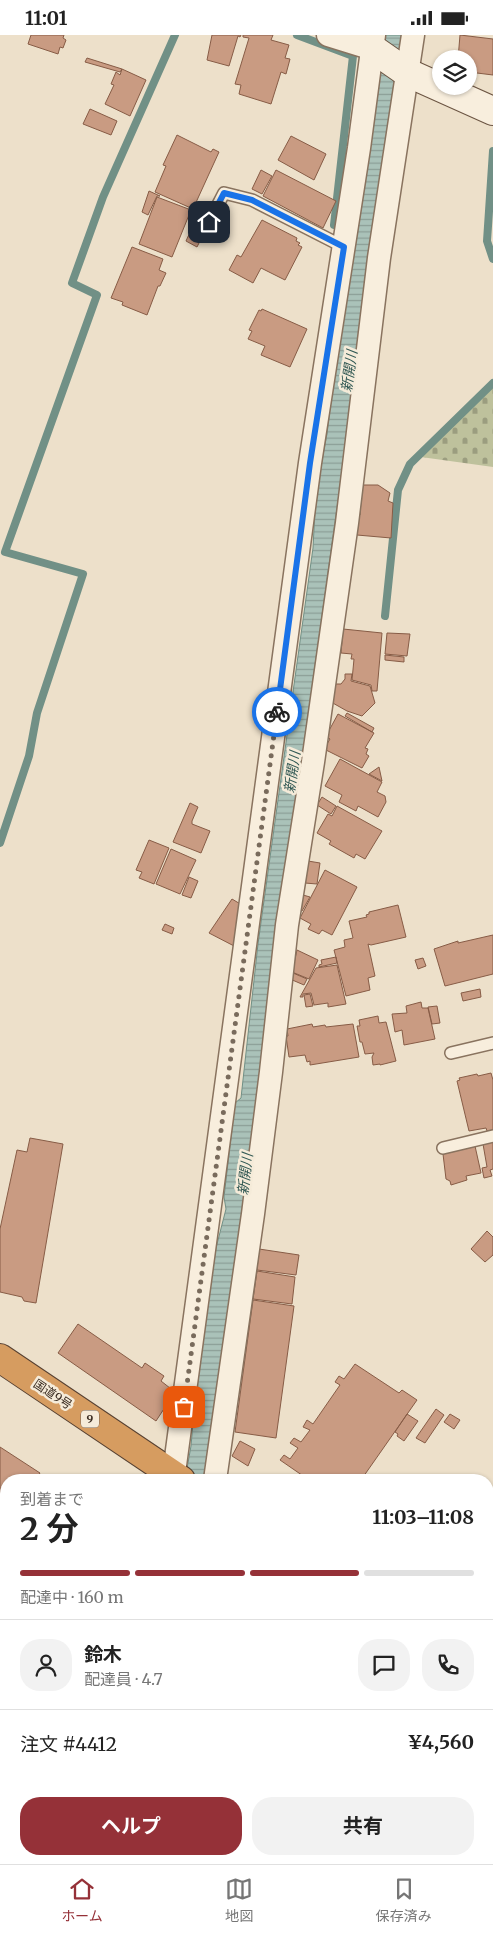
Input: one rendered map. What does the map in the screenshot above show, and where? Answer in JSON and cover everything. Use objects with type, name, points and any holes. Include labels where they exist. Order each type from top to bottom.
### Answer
[{"type":"highway","name":"国道9号","points":[[0,1358],[170,1474]]},
{"type":"street","points":[[328,35],[373,42],[405,71],[493,111]]},
{"type":"street","points":[[216,1474],[253,1215],[287,925],[313,762],[347,523],[379,258],[405,71],[413,35]]},
{"type":"street","points":[[178,1474],[309,473],[373,42]]},
{"type":"lane","points":[[209,222],[224,193],[252,200],[344,247]]},
{"type":"lane","points":[[451,1053],[493,1043]]},
{"type":"lane","points":[[443,1148],[493,1136]]},
{"type":"green space","points":[[493,386],[493,467],[421,457]]},
{"type":"water","name":"新開川","points":[[385,35],[403,35],[276,945],[261,1058],[264,1075],[208,1474],[186,1474],[191,1446],[198,1366],[216,1248],[226,1209],[224,1197],[235,1103],[241,1098],[258,944],[313,548],[316,491],[327,434],[337,349]]},
{"type":"building","points":[[31,35],[64,35],[63,38],[66,40],[63,48],[60,47],[58,54],[28,44]]},
{"type":"building","points":[[212,35],[241,35],[240,37],[238,36],[229,66],[207,60]]},
{"type":"building","points":[[243,35],[273,35],[271,40],[289,45],[285,58],[290,59],[286,74],[281,72],[271,104],[239,94],[241,85],[235,84],[249,38],[243,37]]},
{"type":"building","points":[[460,35],[493,39],[493,75],[477,73],[477,50],[459,50]]},
{"type":"building","points":[[87,58],[122,69],[120,72],[85,62]]},
{"type":"building","points":[[122,69],[146,80],[130,116],[105,104],[114,85],[111,84],[116,72],[120,75]]},
{"type":"building","points":[[90,109],[117,121],[111,135],[83,124]]},
{"type":"building","points":[[177,135],[211,152],[213,149],[219,152],[193,209],[155,192],[166,166],[163,165]]},
{"type":"building","points":[[291,136],[326,154],[314,180],[278,160]]},
{"type":"building","points":[[261,170],[272,176],[262,194],[252,189]]},
{"type":"building","points":[[276,170],[336,201],[323,228],[263,196]]},
{"type":"building","points":[[149,191],[160,196],[157,196],[148,215],[142,212]]},
{"type":"building","points":[[157,197],[191,210],[172,257],[139,244]]},
{"type":"building","points":[[196,219],[208,225],[197,247],[186,241]]},
{"type":"building","points":[[262,220],[297,238],[296,241],[300,243],[298,245],[302,247],[285,280],[261,268],[253,283],[229,270],[237,255],[241,257]]},
{"type":"building","points":[[132,247],[163,259],[159,270],[166,273],[160,286],[158,286],[147,315],[122,305],[123,302],[111,298]]},
{"type":"building","points":[[262,309],[307,329],[290,367],[261,355],[265,346],[248,339],[252,331],[249,330],[259,310],[261,311]]},
{"type":"building","points":[[362,485],[378,485],[390,493],[388,501],[393,503],[391,538],[357,535]]},
{"type":"building","points":[[343,629],[382,633],[377,691],[372,691],[371,685],[352,680],[354,659],[351,659],[352,654],[341,653]]},
{"type":"building","points":[[387,633],[410,634],[407,656],[385,654]]},
{"type":"building","points":[[385,655],[404,657],[404,662],[385,660]]},
{"type":"building","points":[[345,674],[352,674],[351,681],[370,686],[375,703],[362,716],[347,711],[331,702],[335,684],[341,684],[345,679]]},
{"type":"building","points":[[347,713],[374,728],[372,732],[345,716]]},
{"type":"building","points":[[338,714],[374,733],[365,748],[368,749],[366,754],[369,756],[362,768],[324,749],[330,739],[326,736]]},
{"type":"building","points":[[340,759],[382,782],[377,792],[385,796],[386,802],[378,817],[358,806],[356,811],[339,802],[342,795],[325,786]]},
{"type":"building","points":[[379,767],[382,781],[369,774]]},
{"type":"building","points":[[322,797],[336,806],[331,814],[317,805]]},
{"type":"building","points":[[190,803],[198,807],[192,824],[210,831],[201,853],[173,842]]},
{"type":"building","points":[[337,806],[382,831],[365,859],[356,854],[354,858],[329,844],[331,841],[317,833],[328,814],[332,816]]},
{"type":"building","points":[[149,840],[169,848],[154,884],[139,878],[142,872],[136,870]]},
{"type":"building","points":[[171,849],[196,860],[180,894],[156,884]]},
{"type":"building","points":[[308,861],[320,863],[317,884],[305,883]]},
{"type":"building","points":[[325,870],[357,887],[332,935],[322,930],[319,934],[308,929],[311,924],[300,918]]},
{"type":"building","points":[[189,877],[198,881],[191,898],[182,895]]},
{"type":"building","points":[[303,895],[310,897],[301,911]]},
{"type":"building","points":[[232,899],[242,905],[236,947],[209,933]]},
{"type":"building","points":[[398,905],[406,937],[371,945],[368,944],[375,976],[368,978],[370,990],[346,996],[334,950],[345,947],[344,940],[353,938],[349,921],[367,917],[366,915],[369,912]]},
{"type":"building","points":[[165,924],[174,928],[172,934],[162,930]]},
{"type":"building","points":[[493,935],[493,974],[445,986],[434,949],[458,941],[458,943]]},
{"type":"building","points":[[297,950],[318,960],[309,979],[292,972]]},
{"type":"building","points":[[336,957],[337,963],[319,967],[322,964],[321,960]]},
{"type":"building","points":[[423,958],[426,966],[418,969],[415,960]]},
{"type":"building","points":[[337,965],[346,1004],[328,1007],[328,1003],[314,1005],[311,993],[303,994],[303,997],[300,997],[316,968]]},
{"type":"building","points":[[293,973],[307,979],[304,985],[290,979]]},
{"type":"building","points":[[480,989],[481,997],[463,1001],[461,993]]},
{"type":"building","points":[[310,994],[313,1006],[306,1007],[304,995]]},
{"type":"building","points":[[421,1002],[422,1008],[428,1008],[435,1039],[404,1045],[402,1030],[395,1032],[392,1014],[407,1013],[406,1006]]},
{"type":"building","points":[[437,1006],[440,1023],[432,1024],[428,1007]]},
{"type":"building","points":[[378,1016],[379,1023],[386,1022],[396,1061],[373,1065],[372,1057],[374,1053],[365,1054],[362,1042],[360,1042],[357,1026],[360,1026],[359,1020]]},
{"type":"building","points":[[312,1024],[313,1027],[325,1025],[326,1027],[353,1024],[359,1057],[310,1065],[310,1061],[307,1062],[305,1055],[289,1057],[287,1029]]},
{"type":"building","points":[[491,1073],[493,1080],[493,1130],[487,1131],[486,1128],[469,1131],[457,1081],[460,1080],[459,1078]]},
{"type":"building","points":[[30,1138],[63,1144],[36,1303],[24,1301],[22,1297],[0,1292],[0,1229],[17,1150],[27,1152]]},
{"type":"building","points":[[493,1141],[493,1169],[490,1170],[492,1176],[484,1178],[482,1168],[487,1167],[483,1144]]},
{"type":"building","points":[[475,1146],[481,1173],[466,1176],[467,1180],[451,1185],[450,1181],[446,1179],[443,1154]]},
{"type":"building","points":[[487,1231],[493,1237],[493,1255],[485,1262],[471,1249]]},
{"type":"building","points":[[259,1249],[299,1255],[296,1275],[257,1270]]},
{"type":"building","points":[[257,1271],[295,1277],[292,1304],[253,1299]]},
{"type":"building","points":[[253,1300],[294,1306],[276,1438],[235,1432]]},
{"type":"building","points":[[78,1324],[142,1368],[145,1363],[164,1376],[161,1381],[175,1392],[156,1421],[58,1353]]},
{"type":"building","points":[[355,1364],[399,1393],[402,1390],[417,1400],[365,1474],[300,1474],[280,1460],[284,1455],[290,1459],[298,1448],[290,1443],[294,1438],[301,1442],[310,1430],[303,1427],[307,1420],[313,1424],[340,1385],[335,1382],[339,1376],[344,1379]]},
{"type":"building","points":[[436,1409],[444,1415],[425,1443],[416,1438]]},
{"type":"building","points":[[407,1414],[418,1421],[404,1441],[395,1432]]},
{"type":"building","points":[[450,1414],[460,1420],[454,1429],[444,1422]]},
{"type":"building","points":[[240,1441],[255,1449],[248,1466],[232,1456]]},
{"type":"building","points":[[0,1447],[40,1473],[39,1474],[0,1474]]},
{"type":"waterway","points":[[0,843],[29,756],[37,713],[83,574],[5,552],[97,295],[72,283],[103,197],[175,35]]},
{"type":"waterway","points":[[297,35],[353,56],[334,225]]},
{"type":"waterway","points":[[493,151],[487,241],[493,259]]},
{"type":"waterway","points":[[385,616],[398,490],[410,464],[493,383]]},
{"type":"way so far","points":[[184,1407],[277,712]]},
{"type":"route","points":[[209,222],[224,193],[252,200],[344,247],[310,463],[277,712]]}]
